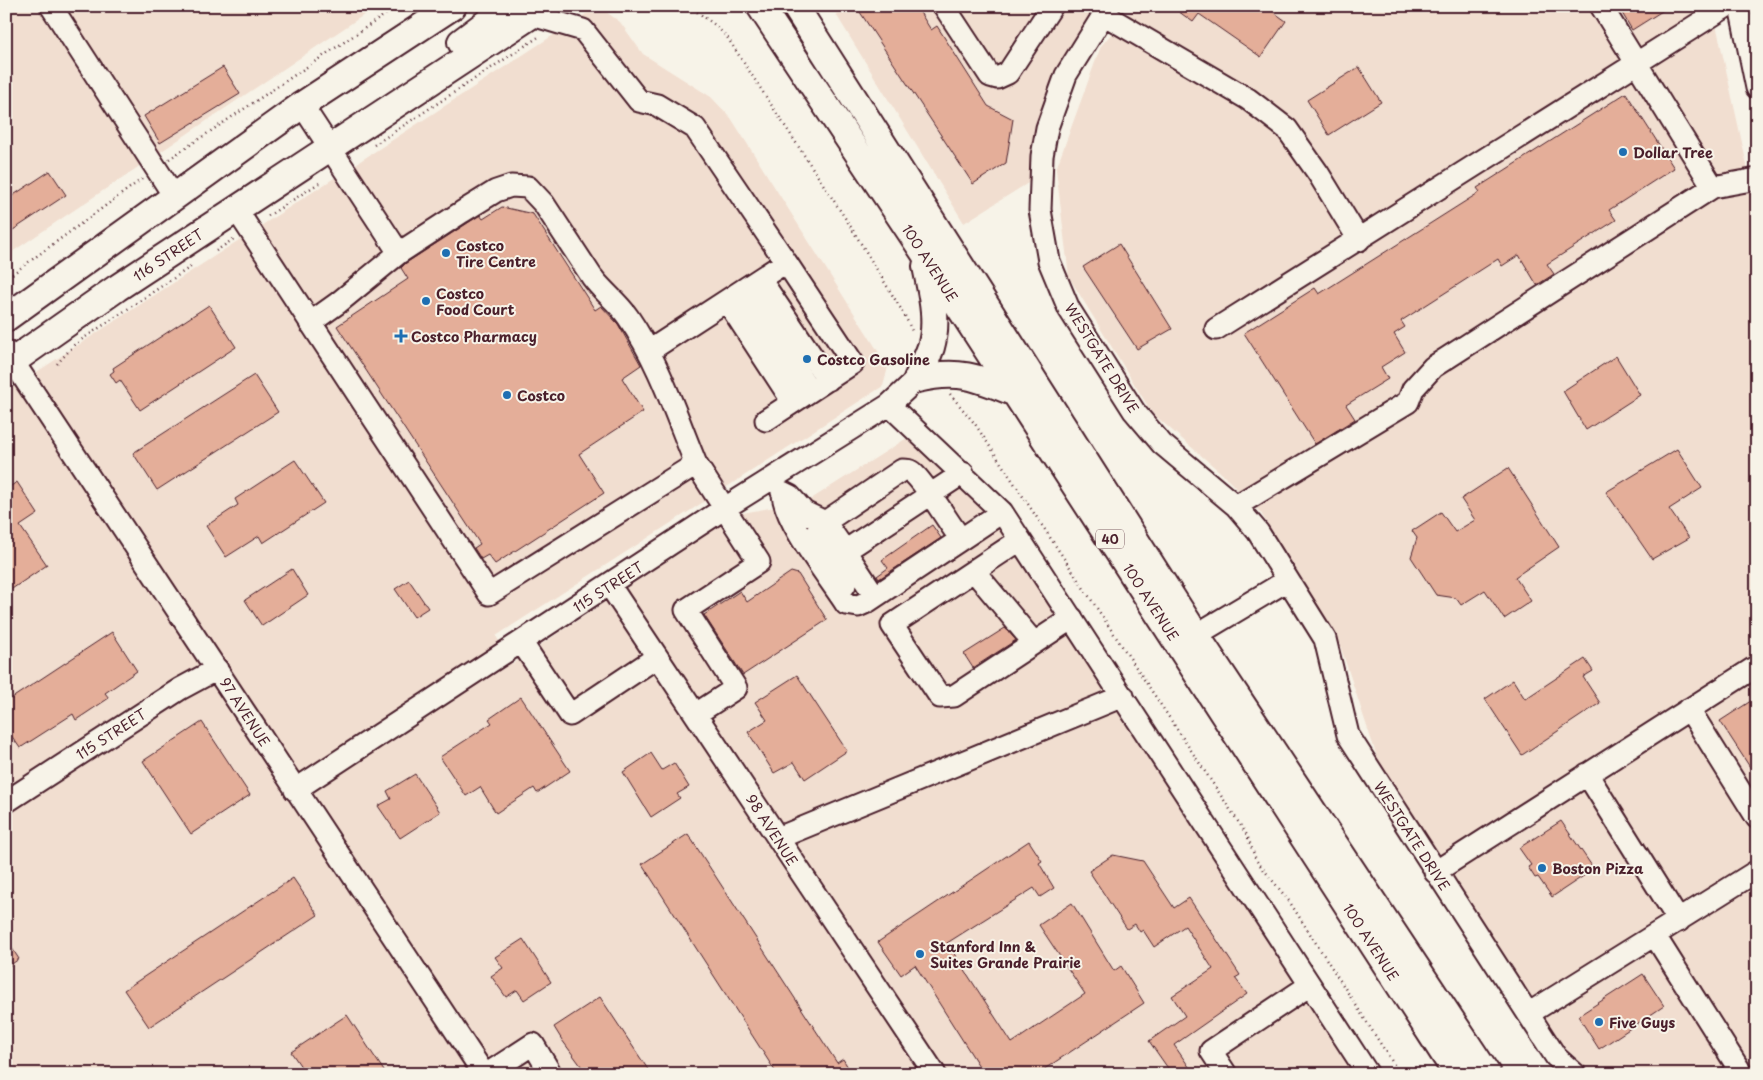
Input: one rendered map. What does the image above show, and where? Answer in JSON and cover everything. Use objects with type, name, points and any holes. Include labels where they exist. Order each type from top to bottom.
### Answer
[{"type":"main road","points":[[6,318],[302,104],[453,6]]},
{"type":"main road","name":"100 AVENUE","points":[[760,6],[923,251],[1457,1074]]},
{"type":"main road","name":"100 AVENUE","points":[[795,6],[1196,635],[1487,1074]]},
{"type":"main road","points":[[805,6],[827,55]]},
{"type":"main road","name":"116 STREET","points":[[9,359],[332,148],[419,88],[533,15]]},
{"type":"main road","points":[[917,379],[931,346],[934,326],[934,304],[923,251]]},
{"type":"main road","points":[[917,379],[943,374],[965,375],[1015,394]]},
{"type":"street","points":[[51,6],[174,196]]},
{"type":"street","points":[[944,6],[990,76],[997,78],[1008,74],[1048,8]]},
{"type":"street","points":[[1601,6],[1713,188]]},
{"type":"street","points":[[1216,329],[1727,6]]},
{"type":"street","points":[[1740,6],[1757,88]]},
{"type":"street","points":[[1106,10],[1248,99],[1287,129],[1318,173],[1358,240]]},
{"type":"street","name":"WESTGATE DRIVE","points":[[1106,10],[1066,75],[1047,128],[1042,156],[1040,210],[1049,261],[1069,309],[1134,411],[1162,444],[1236,506],[1258,532],[1325,639],[1348,735],[1556,1057],[1575,1074]]},
{"type":"street","points":[[533,15],[583,30],[639,101],[657,105],[696,128],[756,282],[819,386]]},
{"type":"street","points":[[302,104],[399,253]]},
{"type":"street","points":[[1236,506],[1408,402],[1413,389],[1433,366],[1713,188],[1757,179]]},
{"type":"street","points":[[310,323],[338,303],[399,253],[496,191],[511,186],[528,187],[544,204],[592,277],[600,288],[613,297],[650,351],[696,464],[759,562],[686,610],[736,688],[696,714]]},
{"type":"street","points":[[236,209],[489,594],[696,464]]},
{"type":"street","points":[[650,351],[756,282]]},
{"type":"street","points":[[756,282],[853,363],[766,420]]},
{"type":"street","points":[[756,282],[819,386]]},
{"type":"street","name":"97 AVENUE","points":[[9,359],[486,1074]]},
{"type":"street","name":"115 STREET","points":[[295,790],[610,586],[725,508],[778,486],[888,405],[917,379]]},
{"type":"street","points":[[888,405],[963,473],[1002,512],[1123,696],[1365,1073]]},
{"type":"street","points":[[812,528],[902,470],[912,472],[960,539]]},
{"type":"street","points":[[845,551],[963,473]]},
{"type":"street","points":[[778,486],[804,512],[838,592],[846,604],[852,606],[858,606],[875,596],[1002,512]]},
{"type":"street","points":[[778,486],[783,501],[812,528],[845,551],[875,596]]},
{"type":"street","points":[[1020,540],[892,625],[940,697],[954,696],[1072,618]]},
{"type":"street","points":[[974,571],[1034,643]]},
{"type":"street","points":[[1196,635],[1288,580]]},
{"type":"street","name":"98 AVENUE","points":[[610,586],[935,1074]]},
{"type":"street","points":[[522,643],[570,715],[657,657]]},
{"type":"street","points":[[1435,872],[1757,666]]},
{"type":"street","name":"115 STREET","points":[[6,802],[180,689],[217,669]]},
{"type":"street","points":[[778,838],[1123,696]]},
{"type":"street","points":[[1689,710],[1757,818]]},
{"type":"street","points":[[1587,774],[1679,921]]},
{"type":"street","points":[[1528,1014],[1757,871]]},
{"type":"street","points":[[1655,936],[1739,1069],[1732,1074]]},
{"type":"street","points":[[1226,1074],[1211,1051],[1310,985]]},
{"type":"street","points":[[486,1074],[533,1044],[551,1074]]},
{"type":"path","points":[[6,282],[11,275],[156,168],[398,6]]},
{"type":"path","points":[[689,6],[715,24],[727,37],[849,224],[904,314],[915,337]]},
{"type":"path","points":[[374,145],[533,15]]},
{"type":"path","points":[[268,216],[319,183]]},
{"type":"path","points":[[216,251],[235,238]]},
{"type":"path","points":[[57,364],[75,344],[192,266]]},
{"type":"path","points":[[948,391],[975,424],[1090,596],[1246,835],[1256,860],[1289,901],[1400,1074]]},
{"type":"shaded area","points":[[6,6],[377,6],[6,256]]},
{"type":"shaded area","points":[[598,6],[620,22],[643,54],[711,97],[731,118],[888,367],[883,386],[496,636],[512,664],[737,514],[808,501],[907,438],[990,514],[1355,1074],[6,1074],[6,392]]},
{"type":"shaded area","points":[[833,6],[1109,6],[1080,49],[1041,175],[964,223],[837,16]]},
{"type":"shaded area","points":[[1135,6],[1712,6],[1757,211],[1757,1074],[1593,1074],[1563,1046],[1380,766],[1340,645],[1261,513],[1219,471],[1152,413],[1069,277],[1056,169],[1101,46]]},
{"type":"building","points":[[856,6],[916,6],[931,30],[937,26],[988,106],[1013,119],[1006,163],[973,184]]},
{"type":"building","points":[[1171,6],[1265,6],[1286,21],[1261,57],[1199,14],[1193,22]]},
{"type":"building","points":[[1618,6],[1670,6],[1632,30]]},
{"type":"building","points":[[223,67],[240,94],[160,143],[144,116]]},
{"type":"building","points":[[1359,67],[1381,102],[1329,135],[1307,100]]},
{"type":"building","points":[[1626,93],[1674,168],[1609,210],[1616,220],[1547,264],[1554,274],[1537,285],[1519,255],[1502,266],[1498,259],[1401,321],[1405,327],[1394,334],[1405,352],[1381,367],[1388,379],[1346,405],[1355,419],[1315,444],[1244,333],[1315,288],[1319,294],[1480,192],[1477,188]]},
{"type":"building","points":[[50,171],[66,195],[13,230],[6,228],[6,200]]},
{"type":"building","name":"Costco","points":[[502,207],[533,214],[595,310],[601,306],[618,324],[641,365],[622,378],[643,412],[579,454],[604,493],[495,564],[488,555],[481,559],[474,548],[480,544],[337,326],[408,279],[401,268],[406,263],[480,215],[483,219]]},
{"type":"building","points":[[1119,244],[1172,329],[1137,349],[1083,267]]},
{"type":"building","points":[[209,305],[236,347],[140,410],[120,380],[116,383],[110,374],[114,371],[113,368]]},
{"type":"building","points":[[1616,356],[1640,395],[1586,430],[1563,391]]},
{"type":"building","points":[[254,375],[278,412],[157,490],[133,453]]},
{"type":"building","points":[[1677,449],[1702,488],[1669,509],[1689,538],[1652,559],[1606,492]]},
{"type":"building","points":[[295,460],[324,503],[263,543],[259,536],[226,557],[206,526],[238,505],[235,499]]},
{"type":"building","points":[[1508,468],[1559,547],[1515,577],[1531,601],[1504,619],[1485,590],[1461,605],[1456,598],[1436,595],[1411,557],[1417,538],[1412,531],[1441,512],[1455,532],[1475,520],[1461,499]]},
{"type":"building","points":[[17,482],[38,514],[20,526],[47,565],[6,593],[6,489]]},
{"type":"building","points":[[932,525],[941,538],[879,579],[877,576],[888,568],[882,560]]},
{"type":"building","points":[[292,569],[308,595],[262,626],[245,600]]},
{"type":"building","points":[[791,572],[798,574],[827,620],[743,675],[704,615],[740,591],[747,602]]},
{"type":"building","points":[[409,580],[428,608],[414,617],[395,589]]},
{"type":"building","points":[[1005,628],[1016,640],[973,668],[964,654]]},
{"type":"building","points":[[112,632],[137,671],[105,693],[109,698],[76,720],[73,714],[20,748],[6,728],[6,702]]},
{"type":"building","points":[[1585,659],[1593,671],[1583,677],[1600,703],[1522,755],[1485,699],[1513,680],[1525,699]]},
{"type":"building","points":[[797,675],[847,751],[805,779],[794,762],[774,773],[748,732],[767,720],[755,702]]},
{"type":"building","points":[[521,697],[570,771],[537,793],[534,788],[496,813],[480,787],[466,796],[440,757],[492,723],[489,719]]},
{"type":"building","points":[[1757,697],[1757,778],[1720,721]]},
{"type":"building","points":[[202,722],[250,795],[191,834],[143,761]]},
{"type":"building","points":[[651,753],[662,770],[674,763],[689,787],[677,794],[680,798],[651,817],[623,772]]},
{"type":"building","points":[[415,774],[440,812],[400,838],[378,806],[391,799],[387,791]]},
{"type":"building","points":[[1561,821],[1594,869],[1552,897],[1538,877],[1535,878],[1528,867],[1531,865],[1519,848]]},
{"type":"building","points":[[688,834],[837,1063],[843,1059],[852,1074],[777,1074],[642,864]]},
{"type":"building","name":"Stanford Inn & Suites Grande Prairie","points":[[1029,841],[1042,861],[1039,863],[1054,888],[1040,897],[1034,888],[947,943],[1012,1043],[1085,994],[1039,925],[1072,903],[1114,971],[1121,966],[1144,1003],[1037,1074],[984,1074],[915,965],[901,975],[878,942]]},
{"type":"building","points":[[1113,855],[1143,861],[1174,908],[1189,898],[1240,975],[1235,978],[1247,994],[1174,1045],[1194,1074],[1172,1074],[1149,1041],[1185,1016],[1172,996],[1213,969],[1185,926],[1154,947],[1143,930],[1140,932],[1135,924],[1127,929],[1089,871]]},
{"type":"building","points":[[293,878],[318,915],[149,1027],[124,990]]},
{"type":"building","points":[[6,939],[19,959],[6,968]]},
{"type":"building","points":[[523,939],[551,982],[524,1000],[517,990],[506,997],[491,976],[503,968],[495,957]]},
{"type":"building","points":[[1643,974],[1664,1006],[1599,1049],[1578,1016]]},
{"type":"building","points":[[600,997],[651,1074],[587,1074],[562,1040],[554,1027]]},
{"type":"building","points":[[347,1015],[386,1074],[306,1074],[291,1052]]},
{"type":"place","name":"Dollar Tree","points":[[1623,152]]},
{"type":"place","name":"Costco Tire Centre","points":[[446,253]]},
{"type":"place","name":"Costco Food Court","points":[[426,301]]},
{"type":"place","name":"Costco Pharmacy","points":[[401,336]]},
{"type":"place","name":"Costco Gasoline","points":[[807,359]]},
{"type":"place","name":"Costco","points":[[507,395]]},
{"type":"place","name":"Boston Pizza","points":[[1542,868]]},
{"type":"place","name":"Stanford Inn & Suites Grande Prairie","points":[[920,954]]},
{"type":"place","name":"Five Guys","points":[[1599,1022]]}]
